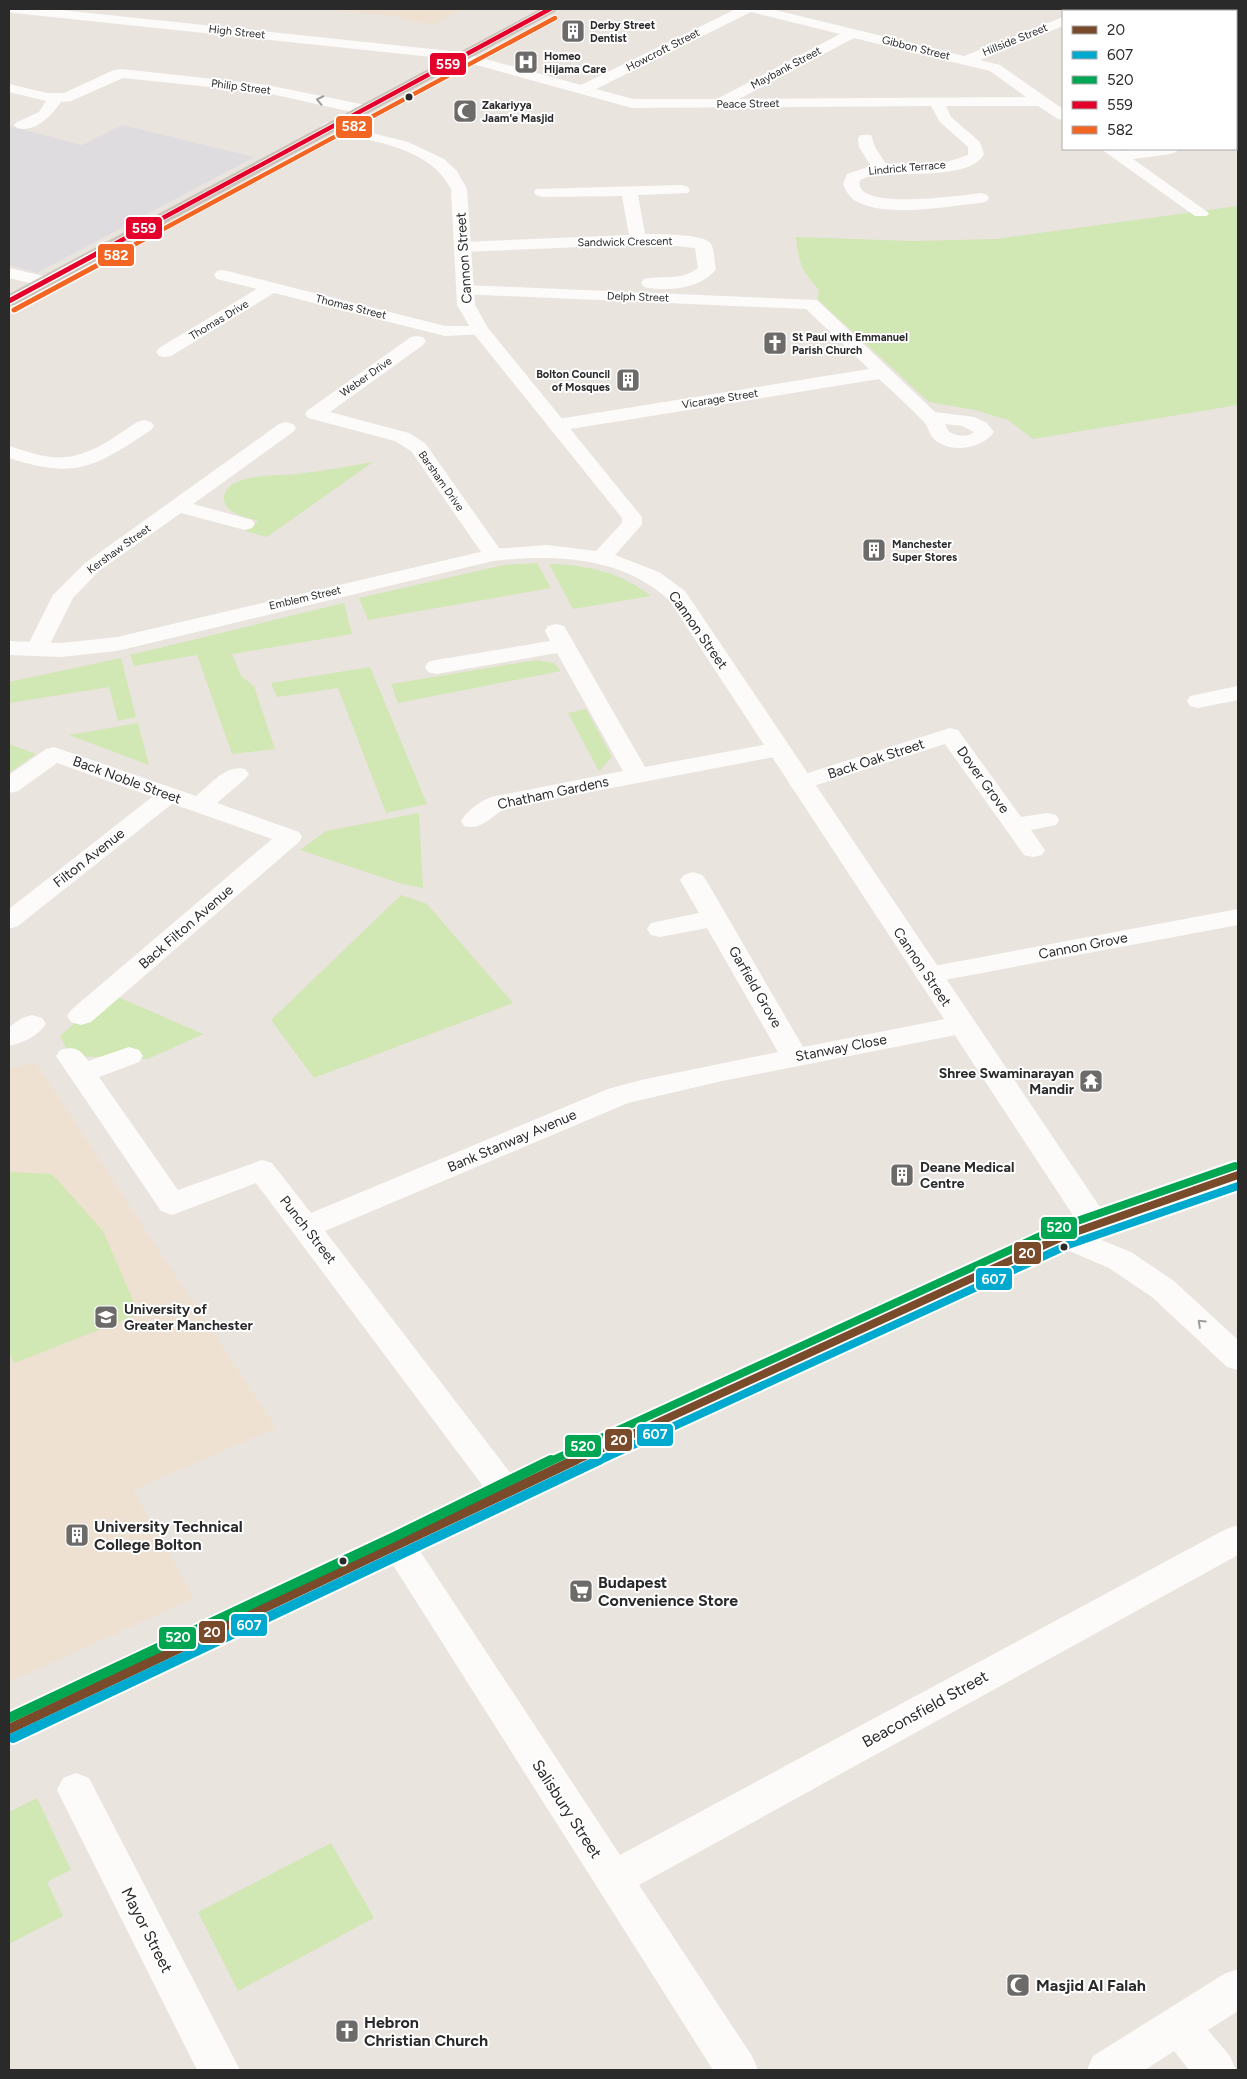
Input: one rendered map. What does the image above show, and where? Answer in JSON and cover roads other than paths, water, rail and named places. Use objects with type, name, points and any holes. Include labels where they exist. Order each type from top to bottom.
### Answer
[{"type":"main road","points":[[9,301],[361,109],[550,9]]},
{"type":"main road","points":[[9,1729],[235,1621],[398,1546],[506,1492],[1064,1236],[1238,1175]]},
{"type":"street","name":"High Street","points":[[14,9],[460,56]]},
{"type":"street","name":"Howcroft Street","points":[[581,91],[746,9]]},
{"type":"street","name":"Gibbon Street","points":[[755,9],[967,60],[1002,72],[1062,115]]},
{"type":"street","name":"Hillside Street","points":[[967,60],[1062,21]]},
{"type":"street","name":"Maybank Street","points":[[719,104],[854,32]]},
{"type":"street","name":"Peace Street","points":[[460,56],[632,104],[1042,101]]},
{"type":"street","name":"Philip Street","points":[[56,98],[71,96],[121,73],[278,91],[361,109]]},
{"type":"street","points":[[9,88],[56,98],[44,115],[22,125]]},
{"type":"street","name":"Lindrick Terrace","points":[[936,102],[945,119],[975,145],[976,156],[965,162],[945,166],[868,171],[853,177],[851,184],[854,192],[866,200],[887,204],[982,198]]},
{"type":"street","name":"Cannon Street","points":[[328,127],[369,135],[406,146],[424,154],[452,174],[459,189],[466,305],[480,330],[633,521],[601,558],[639,570],[677,596],[1095,1224]]},
{"type":"street","points":[[866,138],[867,147],[881,169]]},
{"type":"street","points":[[1114,152],[1151,150]]},
{"type":"street","points":[[1114,152],[1201,213]]},
{"type":"street","points":[[542,192],[682,190]]},
{"type":"street","points":[[629,191],[638,240]]},
{"type":"street","name":"Sandwick Crescent","points":[[462,246],[666,240],[701,244],[705,250],[707,269],[695,277],[673,283],[561,284]]},
{"type":"street","points":[[9,273],[46,282]]},
{"type":"street","name":"Thomas Street","points":[[223,274],[445,331],[480,330]]},
{"type":"street","name":"Thomas Drive","points":[[165,352],[272,287]]},
{"type":"street","name":"Delph Street","points":[[465,290],[811,304],[882,373]]},
{"type":"street","name":"Weber Drive","points":[[393,335],[437,346]]},
{"type":"street","name":"Weber Drive","points":[[315,414],[417,341]]},
{"type":"street","points":[[882,373],[930,417]]},
{"type":"street","name":"Vicarage Street","points":[[558,425],[882,373]]},
{"type":"street","name":"Barsham Drive","points":[[315,414],[411,441],[418,447],[493,555]]},
{"type":"street","points":[[9,452],[51,464],[76,462],[100,455],[144,426]]},
{"type":"street","name":"Kershaw Street","points":[[36,649],[55,610],[64,595],[76,581],[286,428]]},
{"type":"street","points":[[178,506],[245,524]]},
{"type":"street","name":"Emblem Street","points":[[9,648],[73,649],[117,644],[493,555],[531,551],[555,551],[601,558]]},
{"type":"street","points":[[436,667],[560,638],[638,776]]},
{"type":"street","points":[[1198,701],[1238,693]]},
{"type":"street","name":"Back Oak Street","points":[[801,783],[950,735]]},
{"type":"street","name":"Dover Grove","points":[[950,735],[1033,850]]},
{"type":"street","name":"Chatham Gardens","points":[[473,821],[489,807],[500,802],[779,749]]},
{"type":"street","name":"Back Noble Street","points":[[9,786],[54,754],[290,837]]},
{"type":"street","name":"Back Noble Street","points":[[200,805],[238,774]]},
{"type":"street","name":"Filton Avenue","points":[[9,921],[169,794]]},
{"type":"street","name":"Dover Grove","points":[[1015,826],[1047,820]]},
{"type":"street","name":"Back Filton Avenue","points":[[81,1016],[290,837]]},
{"type":"street","name":"Garfield Grove","points":[[694,880],[795,1057]]},
{"type":"street","name":"Cannon Grove","points":[[928,975],[1238,917]]},
{"type":"street","points":[[660,929],[715,918]]},
{"type":"street","points":[[10,1043],[32,1024]]},
{"type":"street","name":"Stanway Close","points":[[722,1072],[961,1025]]},
{"type":"street","name":"Punch Street","points":[[129,1056],[76,1064],[172,1204],[262,1170],[506,1492]]},
{"type":"street","name":"Bank Stanway Avenue","points":[[306,1227],[618,1096],[641,1089],[722,1072]]},
{"type":"street","points":[[1064,1236],[1120,1260],[1163,1289],[1238,1357]]},
{"type":"street","name":"Beaconsfield Street","points":[[613,1879],[1238,1539]]},
{"type":"street","name":"Salisbury Street","points":[[398,1546],[737,2070]]},
{"type":"street","name":"Mayor Street","points":[[76,1790],[219,2070]]},
{"type":"street","points":[[1108,2070],[1238,1988]]},
{"type":"street","points":[[1179,2025],[1215,2070]]},
{"type":"place","name":"Derby Street Dentist","points":[[573,31]]},
{"type":"place","name":"Homeo Hijama Care","points":[[526,62]]},
{"type":"place","name":"Zakariyya Jaam'e Masjid","points":[[465,111]]},
{"type":"place","name":"St Paul with Emmanuel Parish Church","points":[[775,343]]},
{"type":"place","name":"Bolton Council of Mosques","points":[[628,380]]},
{"type":"place","name":"Manchester Super Stores","points":[[874,550]]},
{"type":"place","name":"Shree Swaminarayan Mandir","points":[[1091,1081]]},
{"type":"place","name":"Deane Medical Centre","points":[[902,1175]]},
{"type":"place","name":"University of Greater Manchester","points":[[106,1317]]},
{"type":"place","name":"University Technical College Bolton","points":[[77,1535]]},
{"type":"place","name":"Budapest Convenience Store","points":[[581,1591]]},
{"type":"place","name":"Masjid Al Falah","points":[[1018,1985]]},
{"type":"place","name":"Hebron Christian Church","points":[[347,2031]]}]
